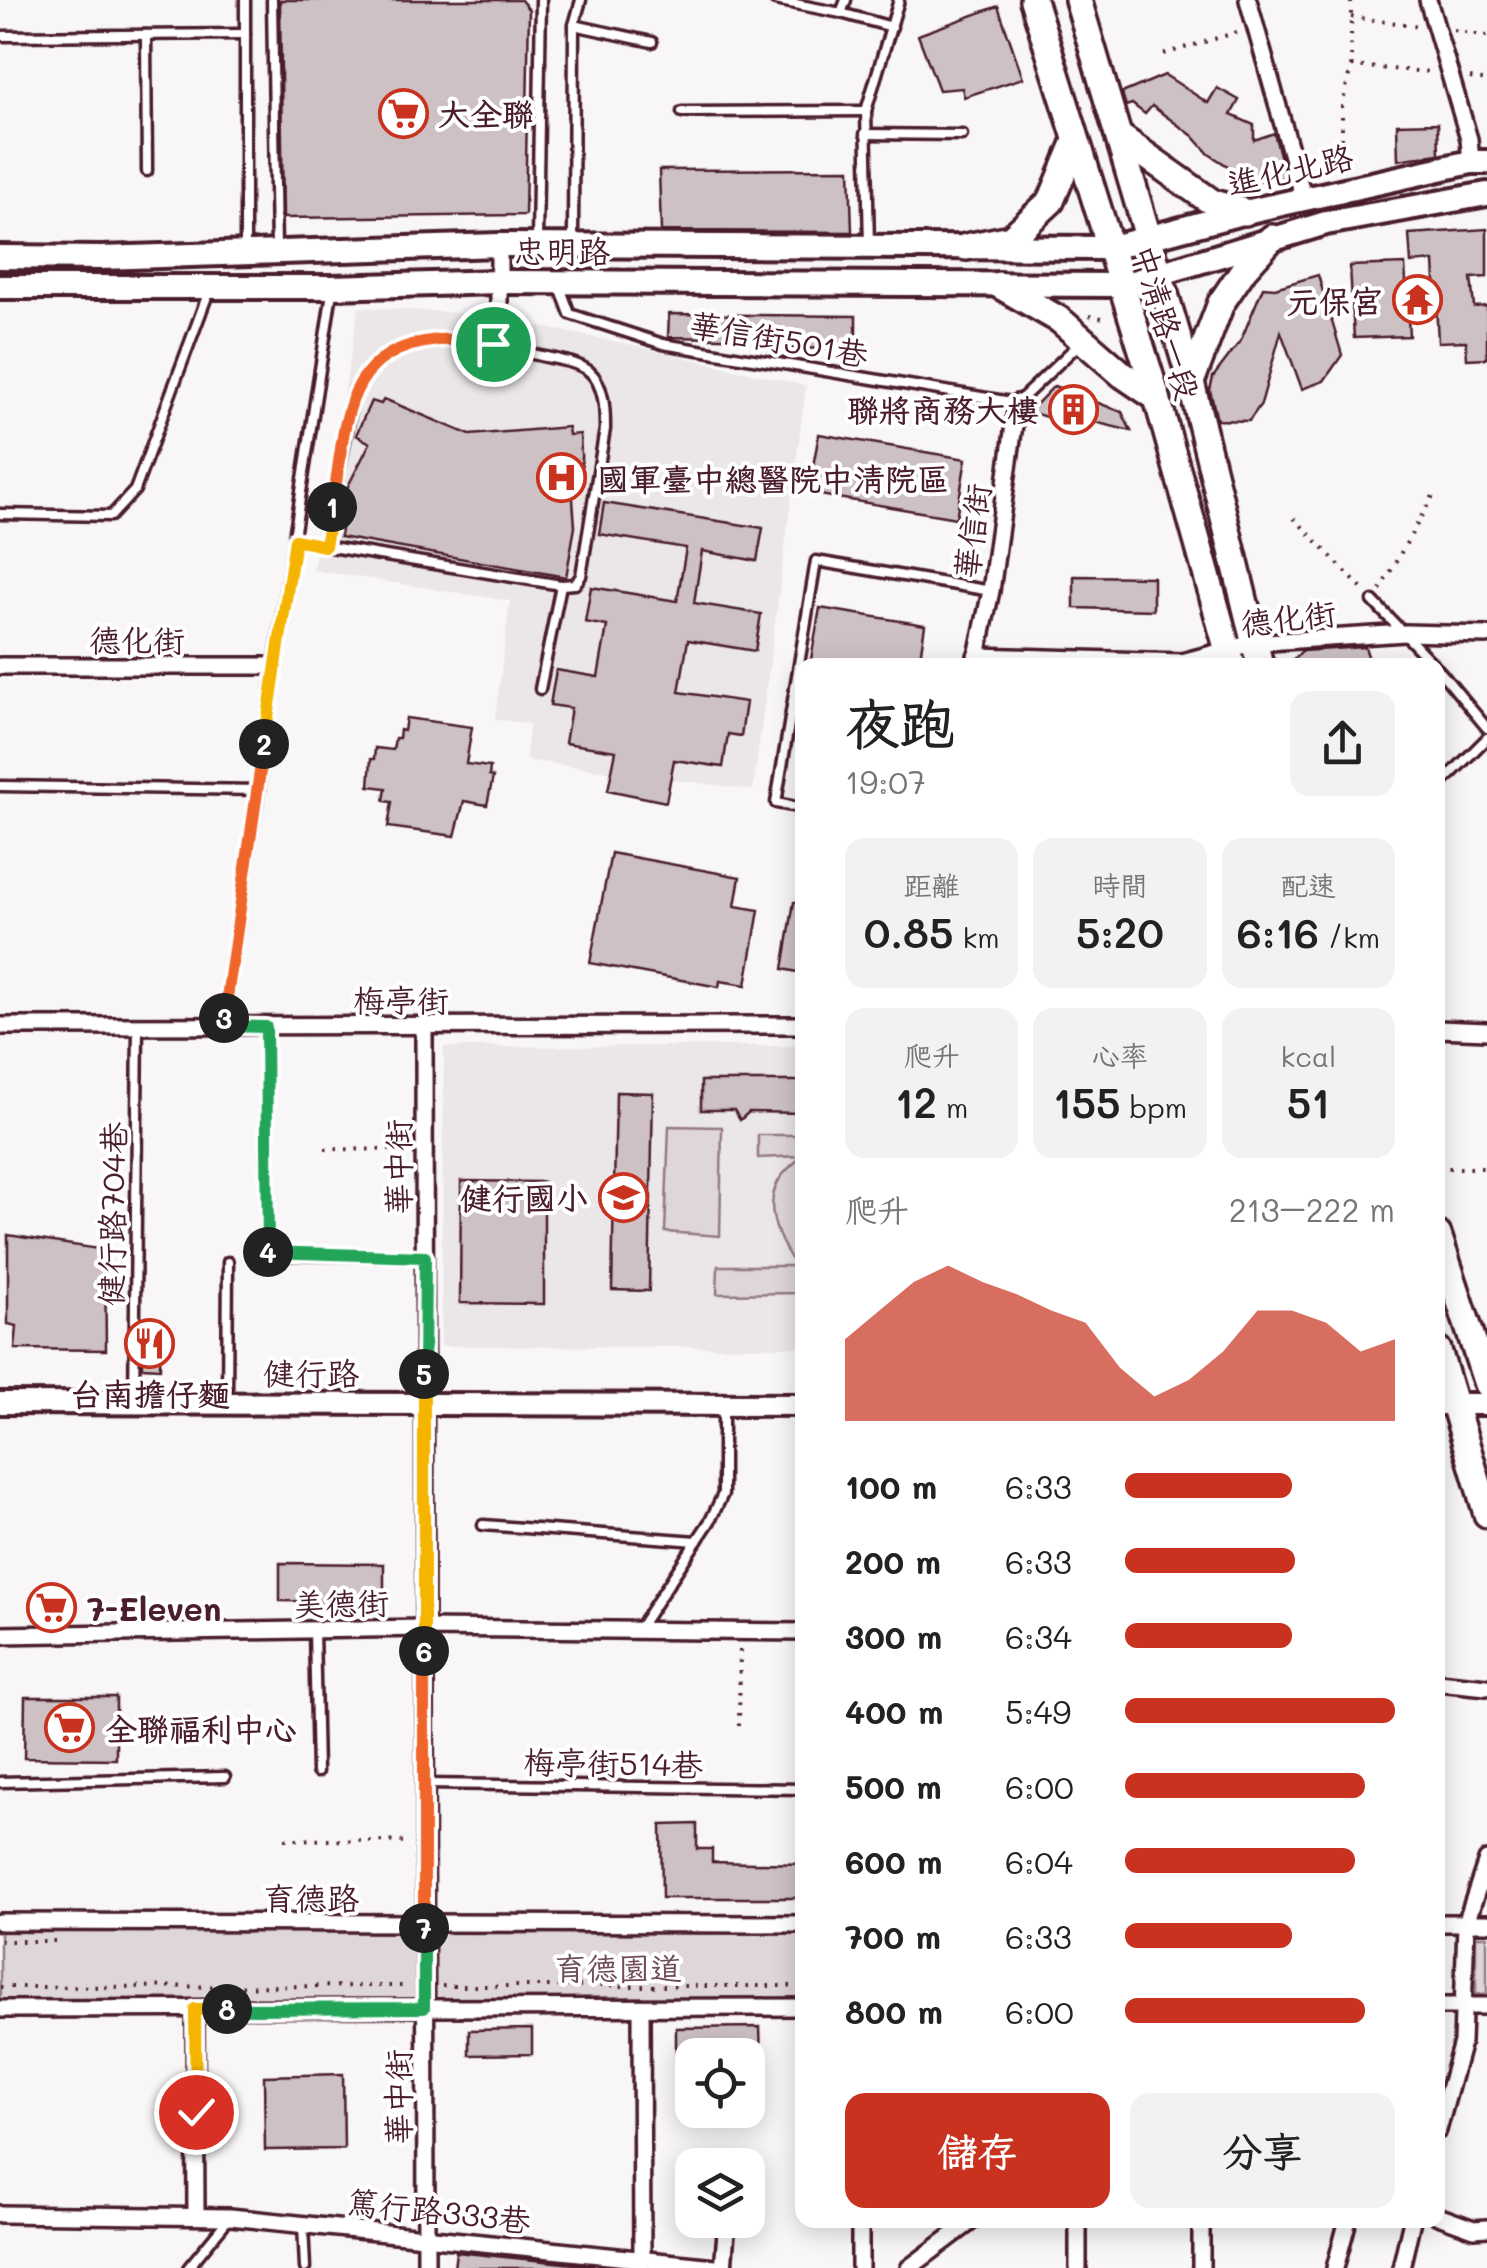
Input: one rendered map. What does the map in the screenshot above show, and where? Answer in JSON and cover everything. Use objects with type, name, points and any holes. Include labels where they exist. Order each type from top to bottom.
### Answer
[{"type":"main road","name":"中清路一段","points":[[1033,0],[1157,398],[1243,656]]},
{"type":"main road","name":"中清路一段","points":[[1078,0],[1191,382],[1243,656]]},
{"type":"main road","points":[[1120,136],[1213,204],[1245,212]]},
{"type":"main road","points":[[966,247],[1011,238],[1051,201],[1076,141]]},
{"type":"main road","name":"進化北路","points":[[1110,248],[1304,198],[1479,162]]},
{"type":"main road","name":"進化北路","points":[[1123,285],[1272,238],[1391,209],[1487,194]]},
{"type":"main road","points":[[1191,382],[1221,303],[1272,238]]},
{"type":"main road","name":"忠明路","points":[[0,258],[499,246],[1110,248]]},
{"type":"main road","name":"忠明路","points":[[0,288],[498,282],[1123,285]]},
{"type":"main road","points":[[999,285],[1060,320],[1084,327],[1123,375],[1157,398]]},
{"type":"main road","points":[[1445,1255],[1487,1384]]},
{"type":"main road","points":[[1445,1404],[1487,1514]]},
{"type":"street","points":[[1248,0],[1304,198]]},
{"type":"street","points":[[1428,0],[1479,162]]},
{"type":"street","points":[[493,344],[499,315],[499,246]]},
{"type":"street","name":"華信街","points":[[976,658],[991,592],[1017,403]]},
{"type":"street","name":"德化街","points":[[1243,656],[1404,633],[1487,636]]},
{"type":"street","name":"德化街","points":[[0,666],[274,666]]},
{"type":"street","name":"梅亭街","points":[[0,1026],[795,1025]]},
{"type":"street","name":"華中街","points":[[424,1026],[426,2268]]},
{"type":"street","points":[[1445,1029],[1487,1030]]},
{"type":"street","name":"健行路","points":[[0,1403],[795,1405]]},
{"type":"street","points":[[1445,1404],[1487,1404]]},
{"type":"street","name":"美德街","points":[[0,1634],[424,1628],[795,1632]]},
{"type":"street","points":[[1445,1683],[1487,1687]]},
{"type":"street","points":[[1445,2104],[1462,2042],[1466,1923],[1487,1860]]},
{"type":"street","name":"育德路","points":[[0,1922],[795,1924]]},
{"type":"street","points":[[1445,1923],[1487,1923]]},
{"type":"street","points":[[1445,2006],[1487,2006]]},
{"type":"street","points":[[641,2008],[642,2263]]},
{"type":"street","points":[[0,2009],[795,2008]]},
{"type":"street","points":[[195,2009],[196,2216]]},
{"type":"street","name":"篤行路333巷","points":[[0,2214],[230,2217],[426,2235],[642,2263],[723,2268]]},
{"type":"street","points":[[1445,2219],[1474,2229],[1487,2228]]},
{"type":"street","points":[[860,2228],[860,2268]]},
{"type":"street","points":[[909,2268],[962,2228]]},
{"type":"street","points":[[1078,2228],[1078,2268]]},
{"type":"street","points":[[1200,2228],[1200,2268]]},
{"type":"street","points":[[1336,2268],[1346,2228]]},
{"type":"street","points":[[1401,2268],[1410,2228]]},
{"type":"street","points":[[723,2268],[726,2238]]},
{"type":"lane","points":[[244,0],[245,253]]},
{"type":"lane","points":[[272,0],[276,253]]},
{"type":"lane","points":[[537,246],[540,0]]},
{"type":"lane","points":[[574,246],[574,25],[580,0]]},
{"type":"lane","points":[[775,0],[892,27]]},
{"type":"lane","points":[[841,14],[846,0]]},
{"type":"lane","points":[[869,248],[866,112],[898,0]]},
{"type":"lane","points":[[574,25],[652,42]]},
{"type":"lane","points":[[0,36],[245,34]]},
{"type":"lane","points":[[146,35],[147,171]]},
{"type":"lane","points":[[682,112],[866,112]]},
{"type":"lane","points":[[865,134],[962,135]]},
{"type":"lane","name":"華信街501巷","points":[[558,283],[570,314],[663,344],[1017,403]]},
{"type":"lane","points":[[0,514],[111,516],[135,490],[210,287]]},
{"type":"lane","points":[[222,1026],[332,287]]},
{"type":"lane","points":[[1017,403],[1084,327]]},
{"type":"lane","points":[[295,540],[325,546],[561,585],[575,584],[581,576],[605,429],[600,387],[590,372],[572,364],[493,344],[441,339],[392,352],[367,370],[355,389],[325,546]]},
{"type":"lane","points":[[800,658],[816,561],[991,592]]},
{"type":"lane","points":[[540,689],[561,585]]},
{"type":"lane","points":[[1373,601],[1428,658]]},
{"type":"lane","points":[[1445,678],[1487,728]]},
{"type":"lane","points":[[795,688],[776,803],[795,807]]},
{"type":"lane","points":[[1445,780],[1487,738]]},
{"type":"lane","points":[[0,786],[259,790]]},
{"type":"lane","name":"健行路704巷","points":[[134,1401],[138,1027]]},
{"type":"lane","points":[[266,1027],[268,1255],[425,1257]]},
{"type":"lane","points":[[227,1402],[228,1262]]},
{"type":"lane","points":[[638,1630],[723,1494],[723,1405]]},
{"type":"lane","points":[[483,1526],[697,1541]]},
{"type":"lane","points":[[314,1629],[317,1772]]},
{"type":"lane","points":[[0,1782],[225,1777]]},
{"type":"lane","name":"梅亭街514巷","points":[[424,1784],[795,1789]]},
{"type":"lane","points":[[188,2268],[230,2217]]},
{"type":"lane","points":[[304,2224],[304,2268]]},
{"type":"path","points":[[1342,190],[1342,106],[1350,66],[1350,0]]},
{"type":"path","points":[[1350,17],[1487,36]]},
{"type":"path","points":[[1164,54],[1256,26]]},
{"type":"path","points":[[1350,66],[1451,74]]},
{"type":"path","points":[[1084,327],[1113,318]]},
{"type":"path","points":[[1294,518],[1373,601],[1434,494]]},
{"type":"path","points":[[325,1149],[424,1150]]},
{"type":"path","points":[[1445,1168],[1487,1168]]},
{"type":"path","points":[[738,1726],[740,1632]]},
{"type":"path","points":[[285,1839],[424,1842]]},
{"type":"path","points":[[0,1987],[795,1986]]},
{"type":"shaded area","name":"國軍臺中總醫院中清院區","points":[[359,307],[476,314],[628,344],[806,386],[753,790],[525,760],[530,724],[495,719],[510,601],[313,570]]},
{"type":"shaded area","name":"健行國小","points":[[795,1046],[795,1347],[441,1346],[444,1047]]},
{"type":"green space","points":[[669,1126],[722,1127],[720,1236],[665,1232]]},
{"type":"green space","points":[[758,1135],[795,1135],[795,1156],[758,1158]]},
{"type":"green space","points":[[795,1163],[795,1264],[779,1236],[773,1214],[774,1191]]},
{"type":"green space","points":[[718,1266],[795,1266],[795,1293],[717,1294]]},
{"type":"green space","points":[[418,1931],[419,2002],[0,2003],[0,1932]]},
{"type":"green space","name":"育德園道","points":[[434,1931],[795,1932],[795,2002],[434,2002]]},
{"type":"green space","points":[[1476,1936],[1487,1936],[1487,1994],[1476,1994]]},
{"type":"building","name":"大全聯","points":[[280,0],[521,0],[529,10],[525,215],[283,218]]},
{"type":"building","points":[[998,6],[1023,78],[964,97],[962,88],[939,90],[918,35]]},
{"type":"building","points":[[1165,75],[1208,103],[1217,88],[1239,100],[1231,115],[1254,125],[1254,140],[1274,133],[1286,177],[1248,179],[1209,154],[1193,136],[1152,106],[1145,114],[1132,104],[1126,106],[1122,93]]},
{"type":"building","points":[[1438,123],[1439,154],[1398,160],[1397,124]]},
{"type":"building","points":[[850,169],[852,232],[661,231],[659,170]]},
{"type":"building","points":[[1487,229],[1487,277],[1471,278],[1474,307],[1487,306],[1487,358],[1467,359],[1466,341],[1438,342],[1434,261],[1411,263],[1409,234]]},
{"type":"building","points":[[1405,264],[1409,336],[1354,338],[1350,266]]},
{"type":"building","points":[[1318,275],[1342,355],[1324,381],[1302,389],[1281,332],[1261,404],[1249,421],[1217,420],[1210,390],[1213,377],[1241,340],[1263,287],[1275,288]]},
{"type":"building","points":[[669,314],[856,316],[856,348],[770,349],[770,339],[668,337]]},
{"type":"building","name":"聯將商務大樓","points":[[1054,386],[1122,412],[1131,431],[1053,412],[1046,417],[1029,412]]},
{"type":"building","points":[[384,399],[470,435],[568,427],[569,435],[580,434],[582,472],[571,472],[575,527],[566,577],[340,537],[346,490],[370,443],[356,435],[371,401],[381,404]]},
{"type":"building","points":[[819,434],[966,459],[956,518],[808,493]]},
{"type":"building","points":[[604,503],[763,528],[757,561],[702,551],[694,603],[761,614],[755,651],[688,640],[679,692],[746,702],[741,736],[728,734],[723,767],[674,760],[666,802],[608,790],[616,751],[565,743],[571,708],[550,705],[556,670],[598,677],[607,626],[585,622],[591,587],[677,601],[686,548],[599,534]]},
{"type":"building","points":[[1074,576],[1153,577],[1153,610],[1074,608]]},
{"type":"building","points":[[820,608],[925,625],[920,658],[811,658]]},
{"type":"building","points":[[1365,647],[1369,658],[1295,658],[1302,651]]},
{"type":"building","points":[[406,718],[472,727],[466,764],[490,767],[489,776],[493,777],[487,805],[464,801],[455,836],[388,827],[392,802],[384,801],[386,788],[369,786],[375,748],[393,750],[395,738],[399,738],[400,730],[404,731]]},
{"type":"building","points":[[611,853],[740,877],[735,906],[759,910],[746,985],[720,981],[719,987],[590,963]]},
{"type":"building","points":[[794,902],[795,902],[795,972],[783,969]]},
{"type":"building","points":[[701,1081],[795,1081],[795,1113],[749,1112],[740,1120],[734,1110],[701,1110]]},
{"type":"building","points":[[616,1092],[653,1093],[649,1291],[612,1290]]},
{"type":"building","points":[[461,1181],[544,1182],[544,1304],[460,1303]]},
{"type":"building","points":[[8,1235],[105,1250],[106,1350],[15,1349],[17,1326],[8,1324]]},
{"type":"building","name":"台南擔仔麵","points":[[142,1319],[161,1319],[160,1368],[142,1367]]},
{"type":"building","points":[[280,1563],[384,1564],[384,1602],[280,1601]]},
{"type":"building","name":"全聯福利中心","points":[[25,1697],[116,1697],[116,1759],[24,1758]]},
{"type":"building","points":[[697,1824],[697,1849],[712,1849],[712,1862],[795,1864],[795,1898],[662,1898],[661,1825]]},
{"type":"building","points":[[760,2027],[760,2038],[676,2038],[676,2028]]},
{"type":"building","points":[[532,2029],[532,2054],[469,2055],[469,2030]]},
{"type":"building","points":[[343,2074],[344,2149],[265,2150],[264,2076]]},
{"type":"building","points":[[456,2252],[593,2266],[593,2268],[454,2268]]},
{"type":"place","name":"大全聯","points":[[403,113]]},
{"type":"place","name":"元保宮","points":[[1418,300]]},
{"type":"place","name":"聯將商務大樓","points":[[1074,409]]},
{"type":"place","name":"國軍臺中總醫院中清院區","points":[[562,478]]},
{"type":"place","name":"健行國小","points":[[623,1197]]},
{"type":"place","name":"台南擔仔麵","points":[[150,1343]]},
{"type":"place","name":"7-Eleven","points":[[52,1608]]},
{"type":"place","name":"全聯福利中心","points":[[70,1728]]},
{"type":"route","points":[[196,2112],[195,2009],[424,2008],[425,1257],[268,1255],[266,1027],[222,1026],[295,540],[325,546],[355,389],[367,370],[392,352],[415,344],[441,339],[493,344]]}]
